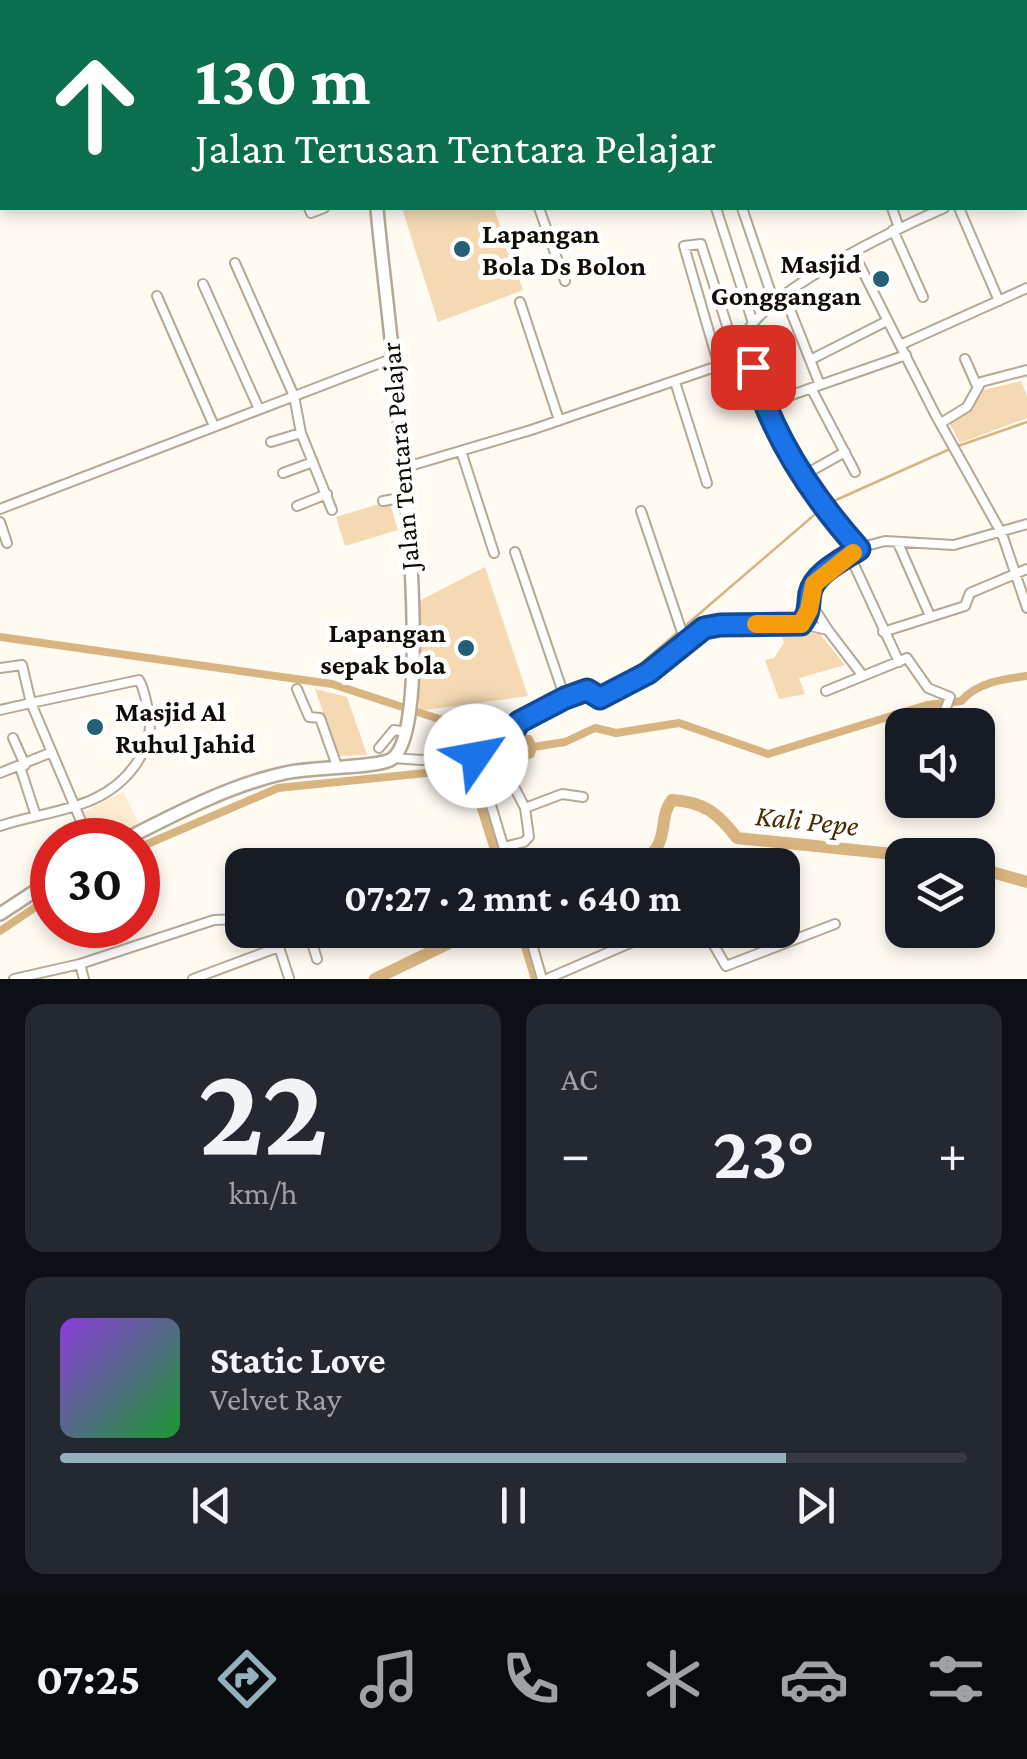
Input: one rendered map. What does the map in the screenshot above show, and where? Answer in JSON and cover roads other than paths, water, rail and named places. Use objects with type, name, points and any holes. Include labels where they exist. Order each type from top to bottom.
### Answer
[{"type":"main road","name":"Jalan Tentara Pelajar","points":[[376,210],[412,570],[412,704],[408,725]]},
{"type":"main road","points":[[160,824],[287,772],[394,758],[402,748],[408,725]]},
{"type":"main road","points":[[0,913],[30,894]]},
{"type":"street","points":[[302,218],[310,210]]},
{"type":"street","points":[[541,210],[566,281]]},
{"type":"street","points":[[717,210],[752,323]]},
{"type":"street","points":[[743,210],[775,304]]},
{"type":"street","points":[[892,210],[923,297]]},
{"type":"street","points":[[859,549],[823,506],[778,438],[763,405],[746,333],[775,304],[852,252],[939,210]]},
{"type":"street","points":[[960,210],[999,300]]},
{"type":"street","points":[[719,366],[684,246],[701,244],[731,335],[746,333]]},
{"type":"street","points":[[852,252],[1001,532],[1027,608]]},
{"type":"street","points":[[235,263],[294,396],[301,432],[332,510]]},
{"type":"street","points":[[203,284],[259,409]]},
{"type":"street","points":[[900,345],[1027,288]]},
{"type":"street","points":[[156,296],[214,426]]},
{"type":"street","points":[[785,297],[816,386],[855,472]]},
{"type":"street","points":[[520,302],[559,420]]},
{"type":"street","points":[[810,360],[887,321]]},
{"type":"street","points":[[404,468],[750,356]]},
{"type":"street","points":[[763,405],[906,356]]},
{"type":"street","points":[[0,509],[391,359]]},
{"type":"street","points":[[965,359],[976,386]]},
{"type":"street","points":[[941,423],[967,407],[976,386],[986,379],[1027,370]]},
{"type":"street","points":[[675,382],[707,483]]},
{"type":"street","points":[[271,442],[301,432]]},
{"type":"street","points":[[461,451],[494,554]]},
{"type":"street","points":[[804,476],[845,452]]},
{"type":"street","points":[[283,473],[313,462]]},
{"type":"street","points":[[297,506],[326,494]]},
{"type":"street","points":[[383,502],[407,497]]},
{"type":"street","points":[[641,511],[684,636]]},
{"type":"street","points":[[0,522],[7,544]]},
{"type":"street","points":[[801,624],[818,578],[859,549],[876,542],[954,544],[1027,524]]},
{"type":"street","points":[[898,542],[930,616]]},
{"type":"street","points":[[514,552],[565,698]]},
{"type":"street","points":[[850,556],[899,662]]},
{"type":"street","points":[[884,632],[965,606],[970,593],[1027,569]]},
{"type":"street","points":[[810,602],[863,676]]},
{"type":"street","points":[[476,757],[504,847],[524,842],[529,838],[525,808],[502,754],[519,722],[565,698],[593,694],[602,698],[639,678],[684,636],[704,628],[801,624],[828,630]]},
{"type":"street","points":[[826,691],[907,658],[928,688],[948,704]]},
{"type":"street","points":[[0,668],[22,666],[31,703],[82,818]]},
{"type":"street","points":[[0,710],[137,680],[142,682],[151,729],[129,774],[114,790],[78,806],[0,826]]},
{"type":"street","points":[[297,689],[309,717],[323,721],[337,766]]},
{"type":"street","points":[[379,748],[394,730],[408,725]]},
{"type":"street","points":[[13,738],[36,816]]},
{"type":"street","points":[[0,773],[52,752]]},
{"type":"street","points":[[394,758],[422,760],[502,754]]},
{"type":"street","points":[[525,808],[562,794],[583,797]]},
{"type":"street","points":[[14,979],[80,964],[225,920]]},
{"type":"street","points":[[723,965],[835,924]]},
{"type":"street","points":[[192,979],[276,948]]},
{"type":"street","points":[[279,948],[289,978]]},
{"type":"street","points":[[314,948],[317,959]]},
{"type":"street","points":[[534,948],[545,979],[618,948]]},
{"type":"street","points":[[714,948],[728,979]]},
{"type":"street","points":[[80,964],[84,979]]},
{"type":"waterway","points":[[958,446],[1027,422]]},
{"type":"waterway","points":[[685,626],[827,504],[950,449]]},
{"type":"waterway","points":[[592,692],[629,674],[679,631]]},
{"type":"waterway","points":[[0,637],[332,684],[488,735],[529,739],[533,747]]},
{"type":"waterway","points":[[160,839],[278,788],[426,773],[523,757],[531,754],[533,747],[565,742],[595,728],[616,733],[679,723],[768,754],[927,705],[961,701],[983,686],[1027,676]]},
{"type":"waterway","points":[[522,738],[526,723],[585,695]]},
{"type":"waterway","points":[[469,764],[496,848]]},
{"type":"waterway","name":"Kali Pepe","points":[[656,848],[672,800],[709,810],[737,838],[885,853]]},
{"type":"waterway","name":"Kali Pepe","points":[[995,873],[1027,882]]},
{"type":"waterway","points":[[0,931],[30,911]]},
{"type":"waterway","name":"Kali Pepe","points":[[375,979],[439,948]]},
{"type":"waterway","points":[[528,948],[537,979]]},
{"type":"place","name":"Lapangan Bola Ds Bolon","points":[[462,249]]},
{"type":"place","name":"Masjid Gonggangan","points":[[881,279]]},
{"type":"place","name":"Lapangan sepak bola","points":[[466,648]]},
{"type":"place","name":"Masjid Al Ruhul Jahid","points":[[95,727]]}]
